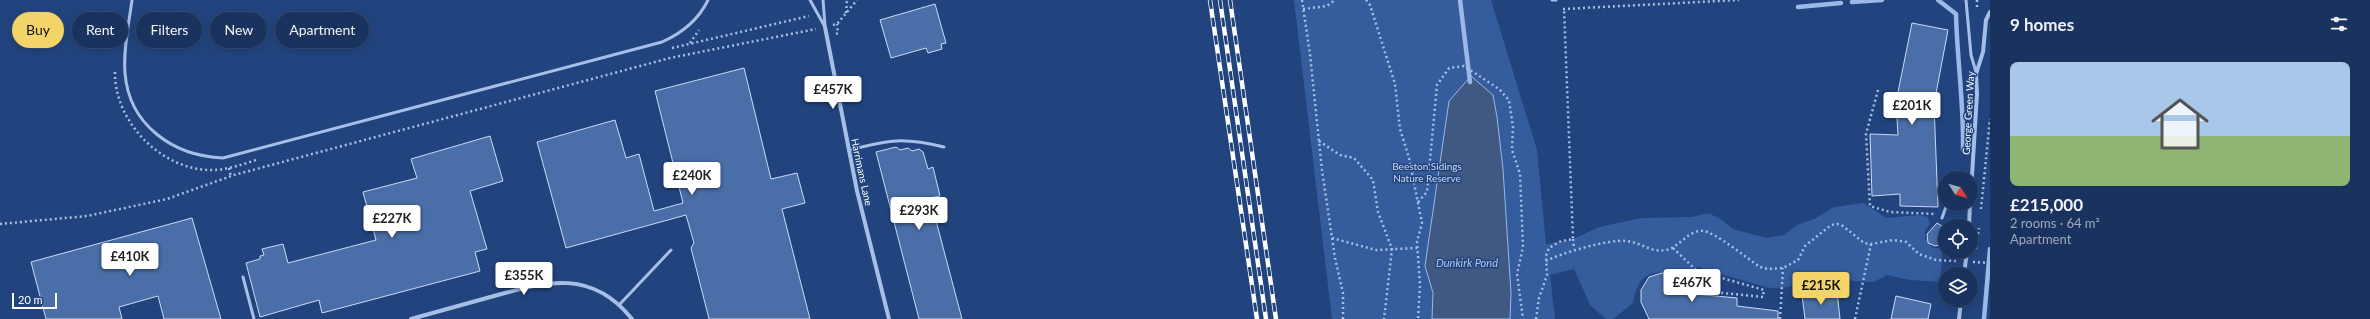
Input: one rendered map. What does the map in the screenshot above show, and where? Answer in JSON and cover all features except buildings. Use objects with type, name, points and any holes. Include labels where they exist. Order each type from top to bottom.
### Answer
[{"type":"street","name":"George Green Way","points":[[1972,171],[1977,94],[1976,74],[1983,52],[1986,20],[1990,12]]},
{"type":"street","name":"Harrimans Lane","points":[[825,27],[849,150],[889,319]]},
{"type":"street","points":[[1965,267],[1966,259]]},
{"type":"street","points":[[411,319],[536,284],[560,282],[592,287],[607,294],[620,304],[632,319]]},
{"type":"street","points":[[1959,319],[1960,307]]},
{"type":"lane","points":[[132,0],[124,72],[131,103],[146,126],[172,145],[197,156],[223,158],[662,42],[682,32],[690,25],[708,0]]},
{"type":"lane","name":"Harrimans Lane","points":[[810,0],[825,27]]},
{"type":"lane","name":"Harrimans Lane","points":[[823,0],[825,27]]},
{"type":"lane","points":[[1966,0],[1971,55],[1976,74]]},
{"type":"lane","points":[[849,150],[890,140],[914,140],[944,147]]},
{"type":"lane","points":[[1942,218],[1944,211]]},
{"type":"lane","points":[[620,304],[671,250]]},
{"type":"lane","points":[[243,277],[254,319]]},
{"type":"path","points":[[846,14],[847,0]]},
{"type":"path","points":[[837,24],[857,0]]},
{"type":"path","points":[[1302,0],[1332,238],[1343,293],[1343,319]]},
{"type":"path","points":[[1303,9],[1327,6],[1335,0]]},
{"type":"path","points":[[1366,0],[1370,5],[1395,84],[1400,129],[1409,158],[1422,223],[1417,248],[1420,285],[1418,319]]},
{"type":"path","points":[[1559,9],[1739,0]]},
{"type":"path","points":[[1977,0],[1977,8]]},
{"type":"path","points":[[1564,9],[1574,249]]},
{"type":"path","points":[[668,49],[809,16]]},
{"type":"path","points":[[0,224],[88,216],[167,199],[231,177],[670,58],[816,29]]},
{"type":"path","points":[[115,64],[114,79],[122,107],[140,136],[154,149],[181,164],[198,169],[229,168],[259,159]]},
{"type":"path","points":[[1418,202],[1427,192],[1438,85],[1449,68],[1464,66],[1499,89],[1509,100],[1513,127],[1512,150],[1520,174],[1523,247],[1517,274],[1523,319]]},
{"type":"path","points":[[1878,90],[1866,134],[1870,206],[1890,212],[1938,214]]},
{"type":"path","points":[[1319,141],[1340,155],[1354,158],[1373,180],[1378,212],[1392,249],[1384,319]]},
{"type":"path","points":[[229,168],[231,177]]},
{"type":"path","points":[[1546,261],[1574,249],[1624,240],[1639,243],[1648,249],[1656,251],[1673,248],[1694,233],[1702,231],[1713,235],[1760,266],[1768,269],[1783,268],[1798,260],[1805,246],[1831,225],[1843,226],[1864,243],[1871,244],[1893,240],[1906,242],[1919,254],[1936,260],[1966,263]]},
{"type":"path","points":[[1332,238],[1376,250],[1417,248]]},
{"type":"path","points":[[1536,319],[1539,298],[1547,275],[1546,256],[1549,248],[1561,240],[1573,239]]},
{"type":"path","points":[[1855,319],[1871,244]]},
{"type":"path","points":[[1673,248],[1696,271],[1764,290],[1763,297],[1702,291]]},
{"type":"path","points":[[1983,263],[1990,263]]},
{"type":"path","points":[[1780,319],[1783,268]]},
{"type":"green space","name":"Beeston Sidings Nature Reserve","points":[[1294,0],[1491,0],[1537,150],[1546,244],[1573,239],[1599,227],[1641,218],[1692,217],[1703,214],[1710,214],[1719,218],[1733,229],[1766,238],[1784,235],[1797,225],[1814,219],[1834,207],[1864,203],[1886,218],[1920,215],[1928,217],[1930,224],[1925,231],[1925,238],[1933,248],[1938,248],[1938,259],[1942,259],[1941,267],[1938,267],[1938,282],[1910,280],[1887,275],[1874,282],[1852,281],[1836,275],[1813,276],[1788,287],[1769,288],[1697,267],[1687,282],[1668,274],[1659,272],[1652,273],[1645,277],[1640,283],[1633,303],[1613,319],[1606,319],[1590,305],[1574,269],[1550,275],[1555,319],[1332,319]]},
{"type":"water","name":"Dunkirk Pond","points":[[1471,76],[1493,95],[1497,117],[1503,169],[1511,293],[1510,319],[1432,319],[1433,293],[1425,266],[1449,101]]},
{"type":"waterway","points":[[1460,0],[1470,82]]},
{"type":"waterway","points":[[1852,2],[1882,0]]},
{"type":"waterway","points":[[1938,0],[1956,14],[1963,150]]},
{"type":"waterway","points":[[1798,7],[1841,3]]},
{"type":"waterway","points":[[1984,319],[1990,249]]},
{"type":"railway","points":[[1210,0],[1257,319]]},
{"type":"railway","points":[[1220,0],[1266,319]]},
{"type":"railway","points":[[1230,0],[1276,319]]}]
